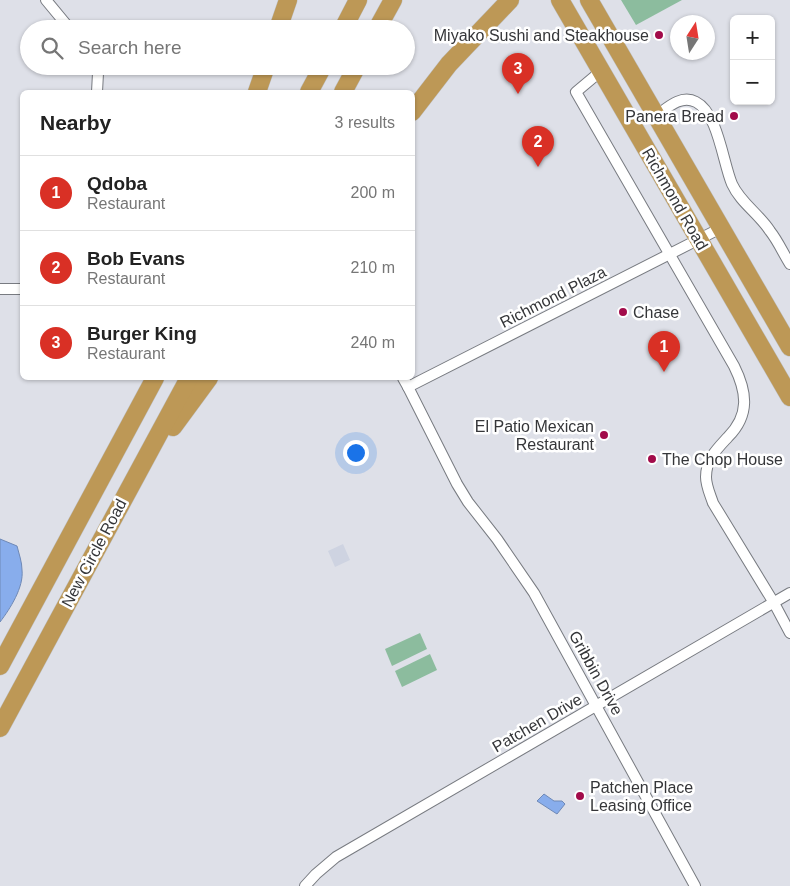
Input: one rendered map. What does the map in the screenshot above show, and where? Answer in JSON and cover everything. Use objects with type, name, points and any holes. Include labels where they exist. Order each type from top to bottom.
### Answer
[{"type":"highway","points":[[281,20],[288,0]]},
{"type":"highway","points":[[348,20],[358,0]]},
{"type":"highway","points":[[382,20],[393,0]]},
{"type":"highway","points":[[415,108],[499,0]]},
{"type":"highway","points":[[458,54],[510,0]]},
{"type":"highway","points":[[555,0],[573,22]]},
{"type":"highway","name":"Richmond Road","points":[[560,0],[790,397]]},
{"type":"highway","name":"Richmond Road","points":[[589,0],[721,228],[788,339]]},
{"type":"highway","points":[[597,0],[605,29]]},
{"type":"highway","points":[[258,90],[263,75]]},
{"type":"highway","points":[[310,90],[318,75]]},
{"type":"highway","points":[[344,90],[352,75]]},
{"type":"highway","points":[[96,489],[147,380]]},
{"type":"highway","name":"New Circle Road","points":[[0,666],[154,380]]},
{"type":"highway","name":"New Circle Road","points":[[0,728],[187,380]]},
{"type":"highway","points":[[112,519],[180,416],[207,380]]},
{"type":"street","points":[[46,0],[63,20]]},
{"type":"street","points":[[601,71],[576,92],[734,366],[744,390],[743,413],[734,431],[713,453],[708,466],[706,477],[708,488],[713,503],[774,603],[790,633]]},
{"type":"street","points":[[98,75],[98,90]]},
{"type":"street","points":[[656,116],[680,100],[694,101],[702,106],[710,117],[717,133],[726,168],[736,192],[770,231],[790,264]]},
{"type":"street","name":"Richmond Plaza","points":[[408,387],[721,228]]},
{"type":"street","points":[[0,289],[20,290]]},
{"type":"street","points":[[403,380],[408,387]]},
{"type":"street","name":"Gribbin Drive","points":[[408,387],[457,484],[468,502],[518,568],[597,706],[695,886]]},
{"type":"street","name":"Patchen Drive","points":[[305,886],[336,857],[790,593]]},
{"type":"shaded area","points":[[343,544],[350,560],[335,567],[328,551]]},
{"type":"green space","points":[[621,0],[682,0],[636,25]]},
{"type":"green space","points":[[420,633],[427,649],[392,666],[385,649]]},
{"type":"green space","points":[[430,654],[437,670],[402,687],[395,671]]},
{"type":"water","points":[[0,539],[17,546],[22,564],[22,577],[19,590],[0,622]]},
{"type":"water","points":[[544,794],[554,801],[562,801],[565,804],[557,814],[537,801]]},
{"type":"place","name":"Miyako Sushi and Steakhouse","points":[[659,35]]},
{"type":"place","name":"Burger King","points":[[518,94]]},
{"type":"place","name":"Panera Bread","points":[[734,116]]},
{"type":"place","name":"Bob Evans","points":[[538,167]]},
{"type":"place","name":"Chase","points":[[623,312]]},
{"type":"place","name":"Qdoba","points":[[664,372]]},
{"type":"place","name":"El Patio Mexican Restaurant","points":[[604,435]]},
{"type":"place","name":"The Chop House","points":[[652,459]]},
{"type":"place","name":"Patchen Place Leasing Office","points":[[580,796]]}]
